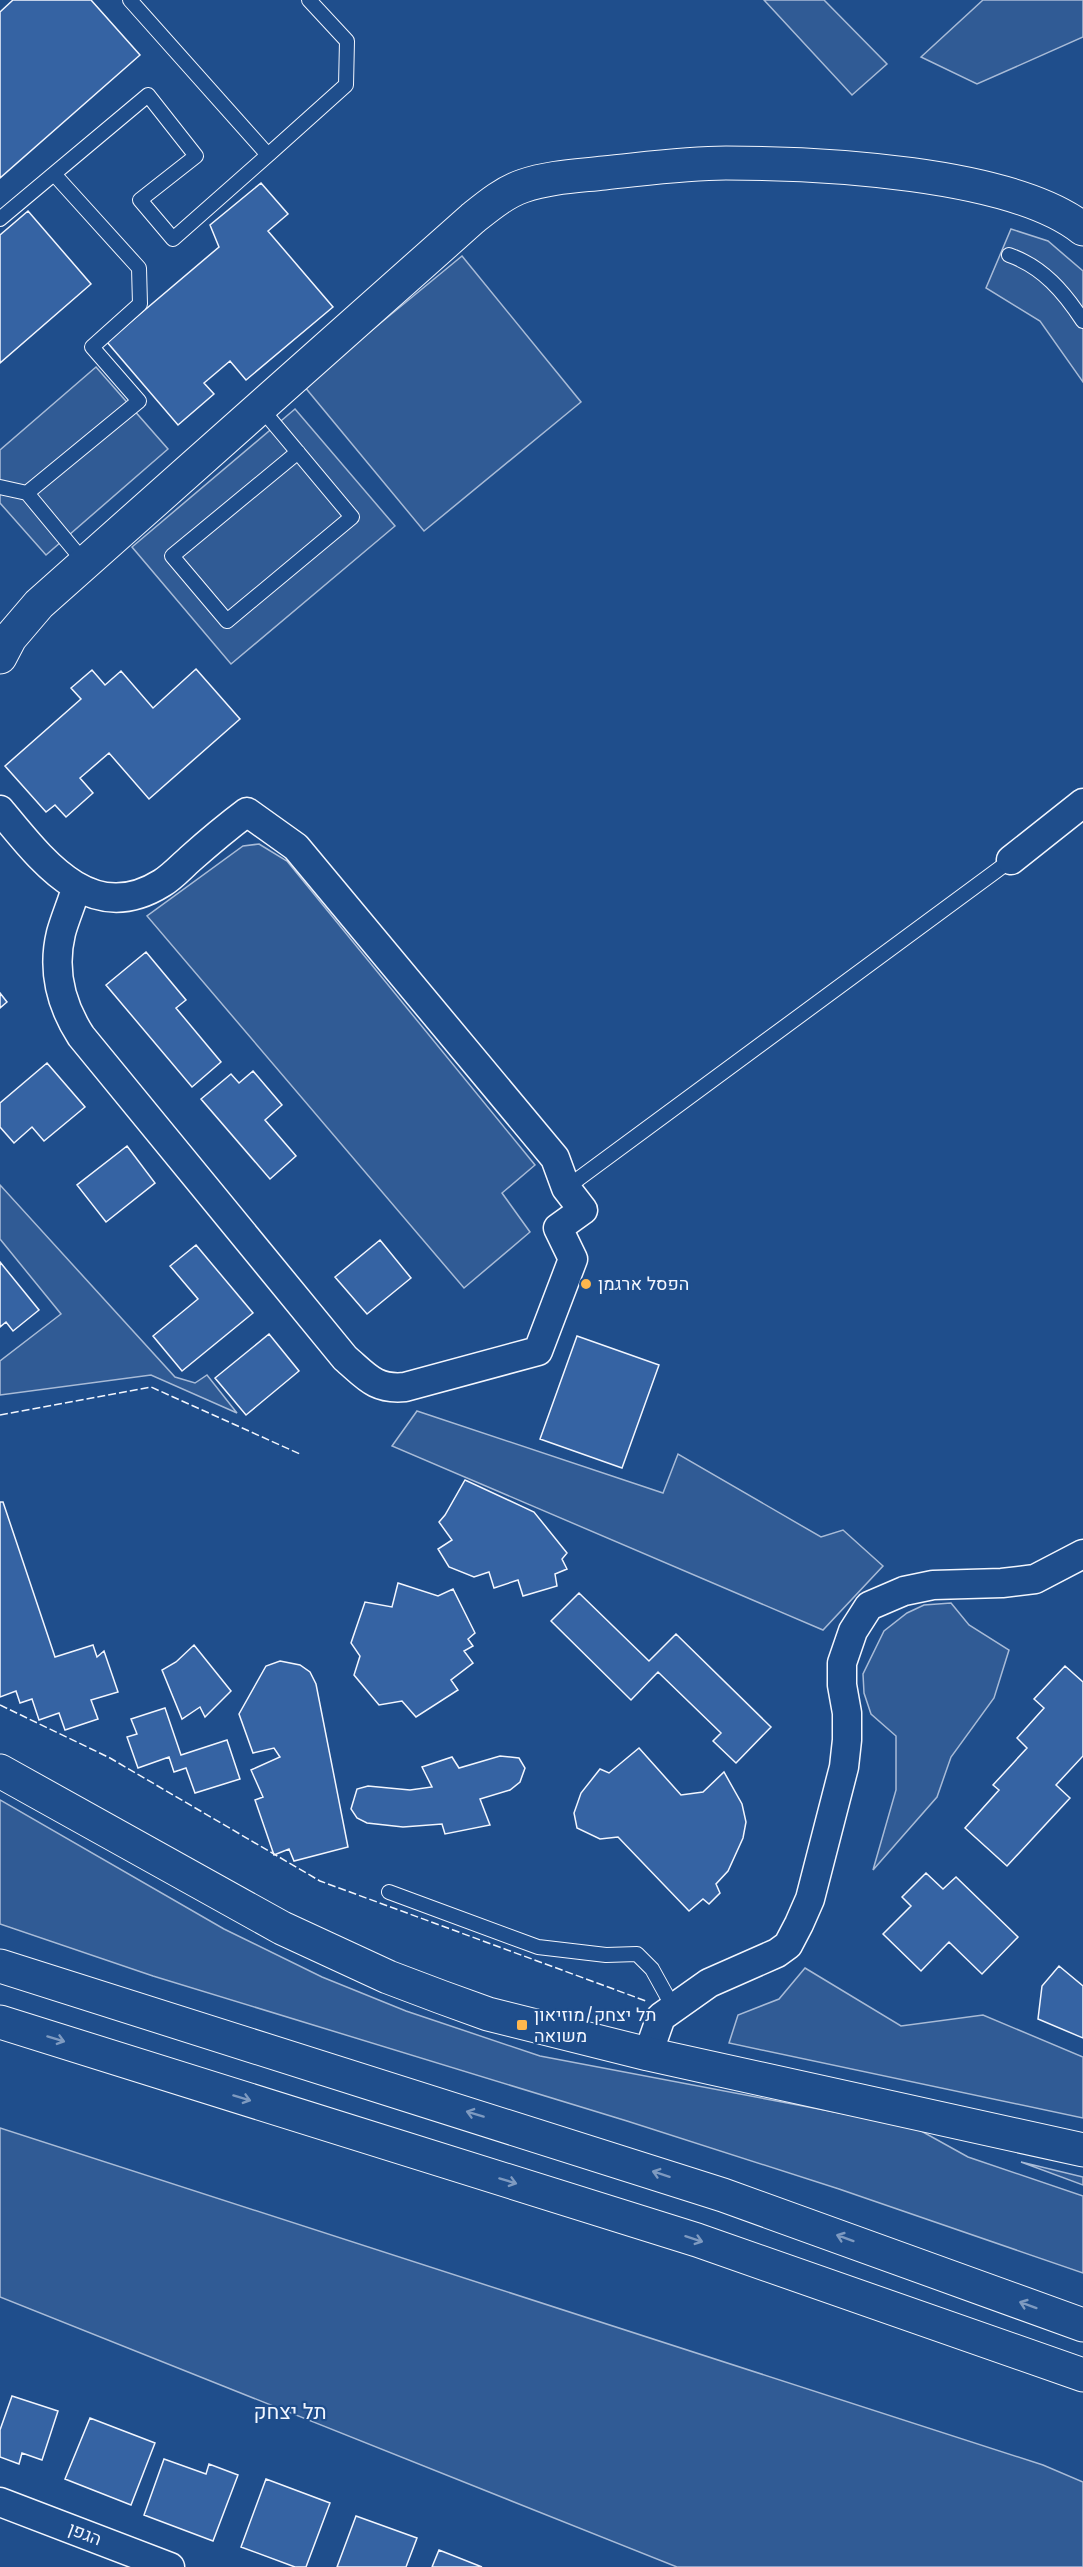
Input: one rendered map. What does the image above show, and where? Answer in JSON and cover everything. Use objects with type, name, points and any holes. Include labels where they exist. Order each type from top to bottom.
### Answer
[{"type":"street","points":[[0,657],[10,638],[39,604],[473,218],[521,187],[548,180],[658,167],[724,163],[841,168],[916,177],[993,190],[1024,198],[1053,210],[1083,229]]},
{"type":"street","points":[[0,625],[39,604]]},
{"type":"street","points":[[1011,860],[1083,803]]},
{"type":"street","points":[[0,810],[42,860],[76,888],[99,896],[120,896],[162,883],[247,812],[296,847],[555,1158],[566,1188],[583,1210],[558,1228],[573,1258],[538,1351],[405,1387],[387,1389],[375,1383],[338,1349],[81,1036],[69,1018],[61,996],[57,972],[58,948],[76,888]]},
{"type":"street","points":[[648,2055],[661,2017],[709,1983],[777,1953],[788,1945],[799,1924],[810,1899],[844,1767],[848,1740],[842,1663],[853,1631],[869,1606],[904,1591],[933,1586],[1035,1579],[1083,1554]]},
{"type":"street","points":[[0,1771],[282,1928],[377,1973],[488,2014],[648,2055],[1083,2150]]},
{"type":"street","points":[[0,1966],[691,2184],[1083,2325]]},
{"type":"street","points":[[0,2022],[697,2240],[1083,2375]]},
{"type":"street","name":"הגפן","points":[[0,2502],[170,2567]]},
{"type":"lane","points":[[130,0],[268,155]]},
{"type":"lane","points":[[0,219],[148,95],[196,156],[140,200],[173,239],[346,85],[347,41],[309,0]]},
{"type":"lane","points":[[27,494],[140,401],[92,347],[140,304],[140,268],[54,174]]},
{"type":"lane","points":[[1009,255],[1026,261],[1050,278],[1083,321]]},
{"type":"lane","points":[[260,407],[298,452],[352,517],[227,621],[172,556],[298,452]]},
{"type":"lane","points":[[0,487],[27,494],[85,563]]},
{"type":"lane","points":[[566,1188],[1011,860]]},
{"type":"lane","points":[[390,1892],[538,1947],[606,1955],[637,1954],[652,1969],[673,2007]]},
{"type":"shaded area","points":[[764,0],[824,0],[887,64],[852,95]]},
{"type":"shaded area","points":[[983,0],[1083,0],[1083,37],[977,84],[921,57]]},
{"type":"shaded area","points":[[1011,229],[1048,241],[1083,271],[1083,382],[1040,321],[986,288]]},
{"type":"shaded area","points":[[462,256],[581,402],[424,531],[304,386]]},
{"type":"shaded area","points":[[96,367],[168,449],[46,555],[0,503],[0,450]]},
{"type":"shaded area","points":[[295,409],[395,526],[231,664],[132,547]]},
{"type":"shaded area","points":[[259,844],[287,861],[535,1165],[502,1193],[530,1232],[464,1288],[147,916],[243,846]]},
{"type":"shaded area","points":[[0,1185],[175,1377],[195,1383],[207,1375],[237,1413],[151,1375],[0,1395],[0,1361],[61,1314],[0,1239]]},
{"type":"shaded area","points":[[417,1411],[663,1493],[678,1454],[821,1537],[843,1530],[883,1566],[823,1630],[392,1446]]},
{"type":"shaded area","points":[[951,1603],[969,1625],[1009,1650],[994,1698],[951,1757],[937,1797],[873,1870],[896,1790],[896,1736],[871,1714],[864,1693],[863,1674],[884,1631],[907,1613],[924,1605]]},
{"type":"shaded area","points":[[0,1800],[224,1929],[322,1977],[406,2011],[540,2056],[914,2127],[968,2157],[1083,2196],[1083,2273],[839,2189],[627,2121],[153,1976],[0,1924]]},
{"type":"shaded area","points":[[805,1968],[901,2026],[983,2015],[1083,2057],[1083,2118],[729,2043],[738,2015],[779,1999]]},
{"type":"shaded area","points":[[0,2128],[1043,2465],[1083,2482],[1083,2567],[677,2567],[0,2297]]},
{"type":"shaded area","points":[[1021,2162],[1083,2177],[1083,2185]]},
{"type":"building","points":[[13,0],[91,0],[140,55],[0,178],[0,12]]},
{"type":"building","points":[[261,183],[288,214],[268,231],[333,307],[246,380],[230,361],[204,383],[214,394],[178,425],[107,342],[219,247],[210,225]]},
{"type":"building","points":[[28,211],[91,284],[0,363],[0,235]]},
{"type":"building","points":[[196,669],[240,719],[149,799],[109,753],[80,778],[93,793],[66,817],[55,805],[46,812],[5,766],[81,699],[71,688],[92,670],[105,685],[121,671],[153,708]]},
{"type":"building","points":[[146,952],[186,1000],[176,1008],[221,1062],[192,1087],[106,985]]},
{"type":"building","points":[[0,993],[7,1002],[0,1008]]},
{"type":"building","points":[[47,1063],[85,1107],[44,1141],[32,1127],[14,1143],[0,1127],[0,1103]]},
{"type":"building","points":[[253,1071],[282,1105],[265,1120],[296,1156],[270,1179],[201,1099],[231,1074],[239,1083]]},
{"type":"building","points":[[127,1146],[155,1183],[106,1222],[77,1185]]},
{"type":"building","points":[[380,1240],[411,1278],[367,1314],[335,1277]]},
{"type":"building","points":[[196,1245],[253,1313],[182,1371],[153,1336],[198,1299],[170,1266]]},
{"type":"building","points":[[0,1262],[39,1310],[13,1331],[6,1322],[0,1327]]},
{"type":"building","points":[[269,1334],[299,1371],[246,1415],[215,1378]]},
{"type":"building","points":[[577,1336],[659,1365],[622,1468],[540,1439]]},
{"type":"building","points":[[465,1480],[534,1512],[567,1553],[562,1559],[567,1569],[555,1574],[557,1586],[523,1596],[518,1580],[494,1588],[489,1572],[474,1577],[449,1567],[438,1549],[452,1540],[439,1522]]},
{"type":"building","points":[[0,1502],[3,1502],[55,1657],[93,1645],[97,1657],[104,1651],[118,1692],[91,1700],[98,1719],[65,1730],[59,1713],[39,1720],[32,1699],[20,1703],[16,1691],[0,1697]]},
{"type":"building","points":[[398,1583],[438,1596],[453,1589],[475,1633],[468,1639],[473,1646],[464,1651],[473,1663],[451,1680],[458,1690],[416,1717],[402,1701],[379,1705],[354,1675],[360,1656],[351,1643],[365,1602],[392,1607]]},
{"type":"building","points":[[579,1593],[649,1661],[676,1634],[771,1727],[736,1763],[713,1741],[721,1733],[658,1672],[631,1700],[551,1621]]},
{"type":"building","points":[[194,1645],[231,1691],[205,1717],[200,1707],[182,1719],[162,1670],[176,1662]]},
{"type":"building","points":[[280,1661],[300,1665],[310,1672],[316,1684],[348,1847],[294,1861],[289,1849],[274,1855],[255,1800],[263,1797],[251,1770],[280,1757],[274,1748],[253,1753],[239,1714],[266,1666]]},
{"type":"building","points":[[1065,1666],[1083,1682],[1083,1756],[1056,1785],[1070,1798],[1007,1866],[965,1828],[999,1790],[993,1785],[1027,1748],[1017,1738],[1044,1708],[1034,1699]]},
{"type":"building","points":[[165,1708],[181,1755],[227,1740],[240,1779],[195,1793],[186,1768],[174,1772],[169,1757],[138,1768],[127,1737],[137,1734],[131,1719]]},
{"type":"building","points":[[639,1748],[681,1795],[703,1792],[724,1772],[742,1804],[746,1822],[743,1838],[728,1871],[716,1884],[720,1893],[709,1904],[703,1899],[689,1911],[618,1837],[600,1839],[577,1828],[574,1813],[581,1793],[600,1769],[609,1773]]},
{"type":"building","points":[[500,1756],[519,1758],[525,1768],[520,1782],[510,1790],[480,1799],[490,1825],[445,1834],[442,1824],[403,1827],[367,1823],[357,1818],[351,1809],[357,1789],[368,1786],[410,1790],[432,1787],[422,1767],[452,1757],[459,1768]]},
{"type":"building","points":[[926,1873],[943,1889],[956,1877],[1018,1937],[982,1974],[949,1942],[921,1971],[883,1934],[911,1906],[902,1897]]},
{"type":"building","points":[[1059,1966],[1083,1986],[1083,2038],[1038,2019],[1042,1986]]},
{"type":"building","points":[[12,2396],[58,2411],[42,2460],[22,2453],[19,2464],[0,2457],[0,2430]]},
{"type":"building","points":[[90,2418],[155,2443],[131,2505],[65,2479]]},
{"type":"building","points":[[164,2459],[206,2474],[209,2464],[238,2475],[213,2541],[144,2515]]},
{"type":"building","points":[[266,2479],[330,2503],[306,2567],[295,2567],[241,2547]]},
{"type":"building","points":[[356,2516],[417,2538],[406,2567],[337,2567]]},
{"type":"building","points":[[439,2550],[482,2567],[432,2567]]},
{"type":"fence","points":[[0,1415],[151,1387],[300,1454]]},
{"type":"fence","points":[[0,1705],[110,1758],[320,1881],[646,2001]]},
{"type":"place","name":"הפסל ארגמן","points":[[586,1284]]},
{"type":"place","name":"תל יצחק/מוזיאון משואה","points":[[522,2025]]},
{"type":"district","name":"תל יצחק","points":[[290,2412]]}]
